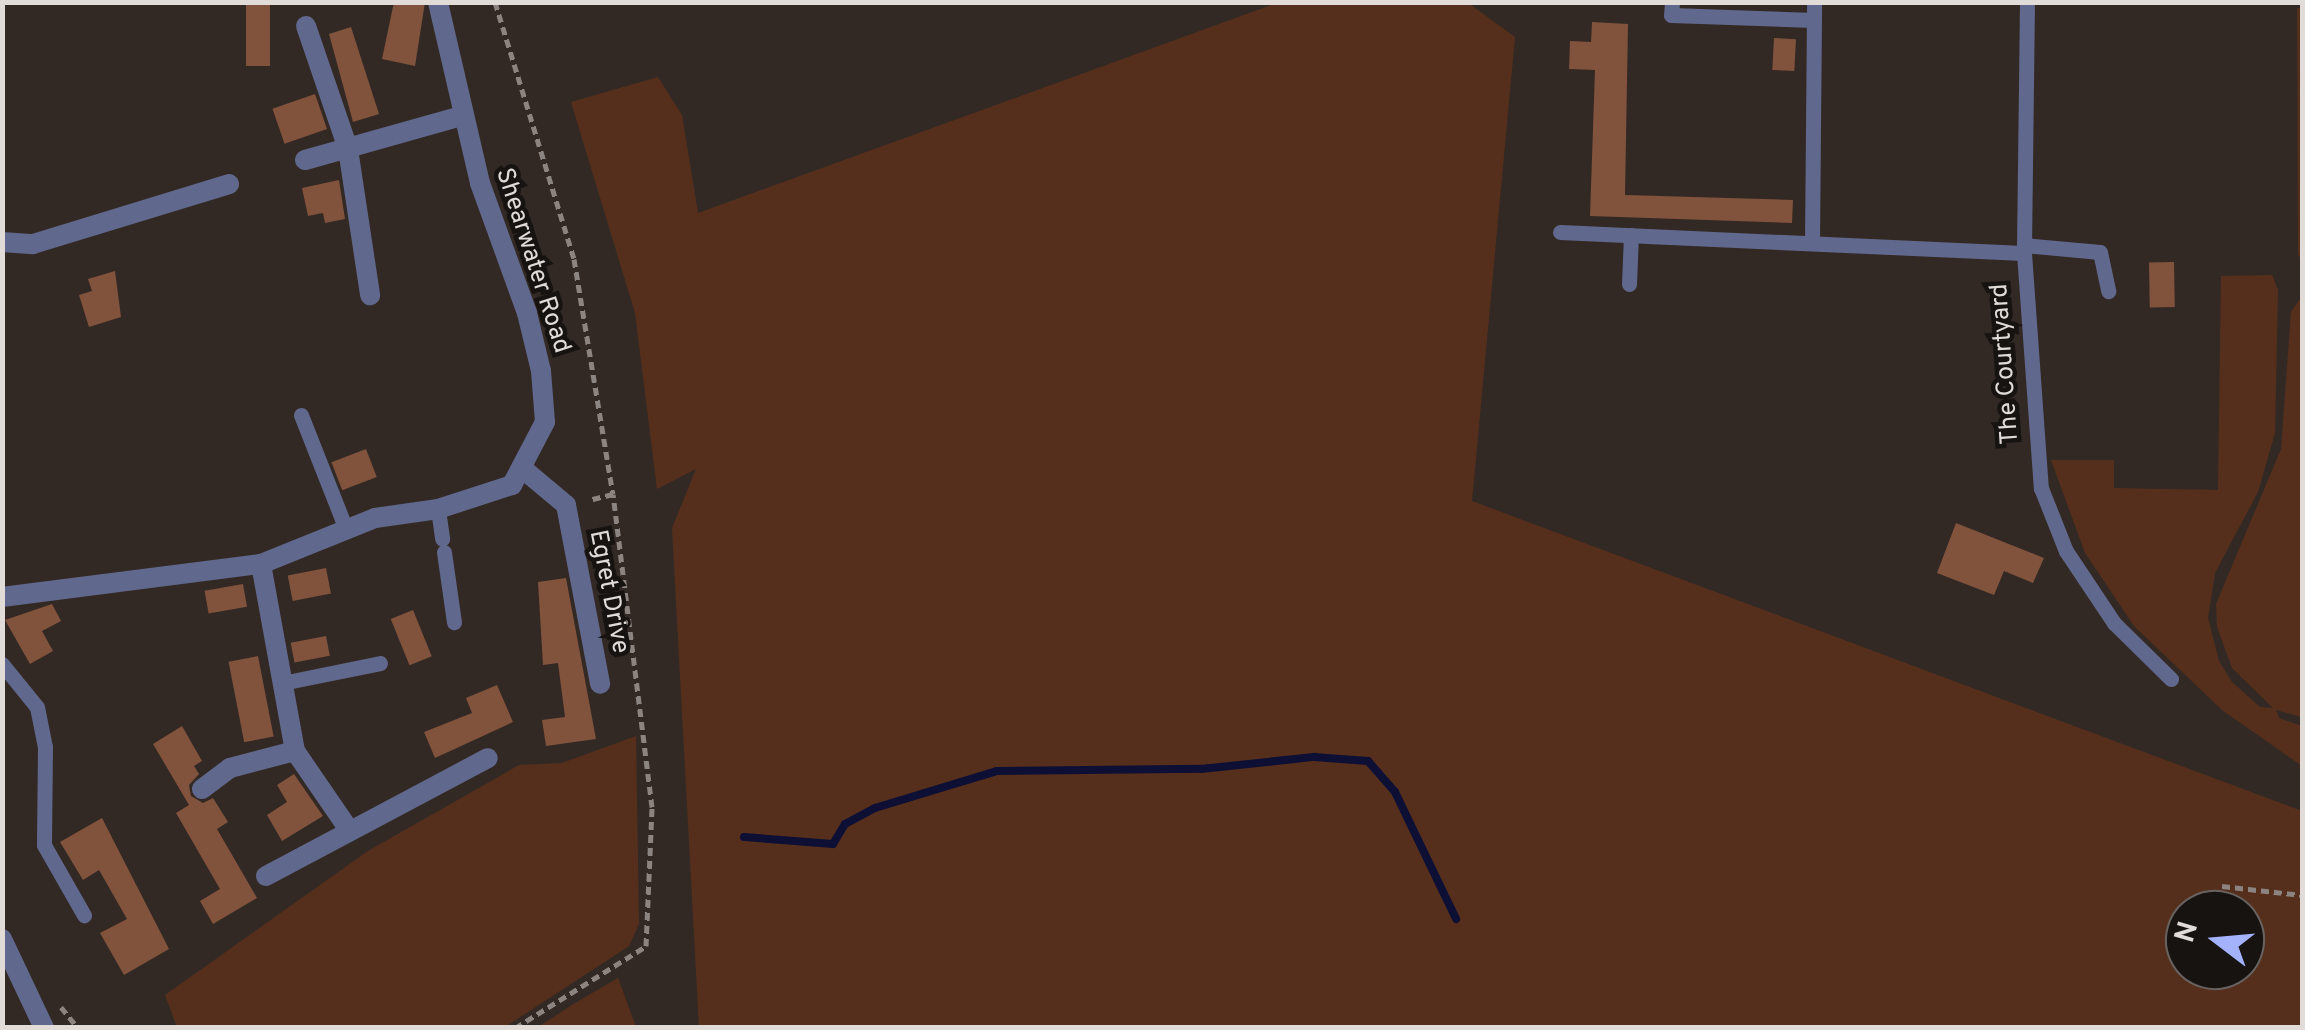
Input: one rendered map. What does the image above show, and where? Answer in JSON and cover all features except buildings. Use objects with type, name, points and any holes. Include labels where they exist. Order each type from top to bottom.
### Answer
[{"type":"street","name":"Shearwater Road","points":[[438,2],[462,116],[540,371],[545,422],[523,469]]},
{"type":"street","points":[[306,26],[348,149],[370,296]]},
{"type":"street","points":[[305,160],[462,116]]},
{"type":"street","points":[[2,242],[33,244],[229,184]]},
{"type":"street","points":[[2,597],[261,564],[374,518],[438,510],[512,485],[523,469]]},
{"type":"street","name":"Egret Drive","points":[[523,469],[566,505],[600,684]]},
{"type":"street","points":[[261,564],[295,751],[347,827]]},
{"type":"street","points":[[202,789],[230,768],[295,751]]},
{"type":"street","points":[[266,876],[347,827],[488,758]]},
{"type":"street","points":[[2,939],[44,1028]]},
{"type":"lane","points":[[1672,2],[1671,15],[1814,20]]},
{"type":"lane","points":[[1812,243],[1814,2]]},
{"type":"lane","name":"The Courtyard","points":[[2026,2],[2024,249],[2041,488],[2066,551],[2114,623],[2171,680]]},
{"type":"lane","points":[[1560,232],[2100,252],[2108,291]]},
{"type":"lane","points":[[1629,284],[1631,235]]},
{"type":"lane","points":[[300,415],[346,529]]},
{"type":"lane","points":[[438,510],[454,622]]},
{"type":"lane","points":[[282,683],[380,663]]},
{"type":"lane","points":[[2,664],[27,686],[37,707],[45,747],[44,846],[84,914]]},
{"type":"path","points":[[496,2],[574,259],[613,494],[652,807],[646,946],[515,1028]]},
{"type":"path","points":[[566,505],[613,494]]},
{"type":"path","points":[[2222,886],[2302,895]]},
{"type":"shaded area","points":[[1277,3],[1468,3],[1515,37],[1472,501],[2302,811],[2302,1027],[699,1027],[672,528],[696,469],[657,489],[635,313],[571,102],[658,77],[682,115],[698,213]]},
{"type":"shaded area","points":[[2297,8],[2302,8],[2302,262],[2298,254]]},
{"type":"shaded area","points":[[2272,275],[2278,290],[2275,433],[2258,492],[2215,573],[2208,618],[2219,661],[2232,682],[2260,707],[2273,708],[2232,668],[2217,627],[2216,604],[2281,449],[2291,312],[2302,296],[2302,717],[2276,710],[2279,718],[2302,726],[2302,766],[2222,710],[2134,626],[2085,553],[2051,460],[2114,460],[2114,488],[2218,490],[2221,276]]},
{"type":"shaded area","points":[[636,736],[639,924],[629,946],[505,1027],[177,1027],[165,995],[368,851],[519,765],[562,763]]},
{"type":"shaded area","points":[[618,978],[636,1027],[538,1027],[575,1003]]},
{"type":"waterway","points":[[744,837],[833,844],[845,824],[875,808],[997,771],[1201,769],[1314,757],[1368,761],[1395,792],[1456,919]]}]
